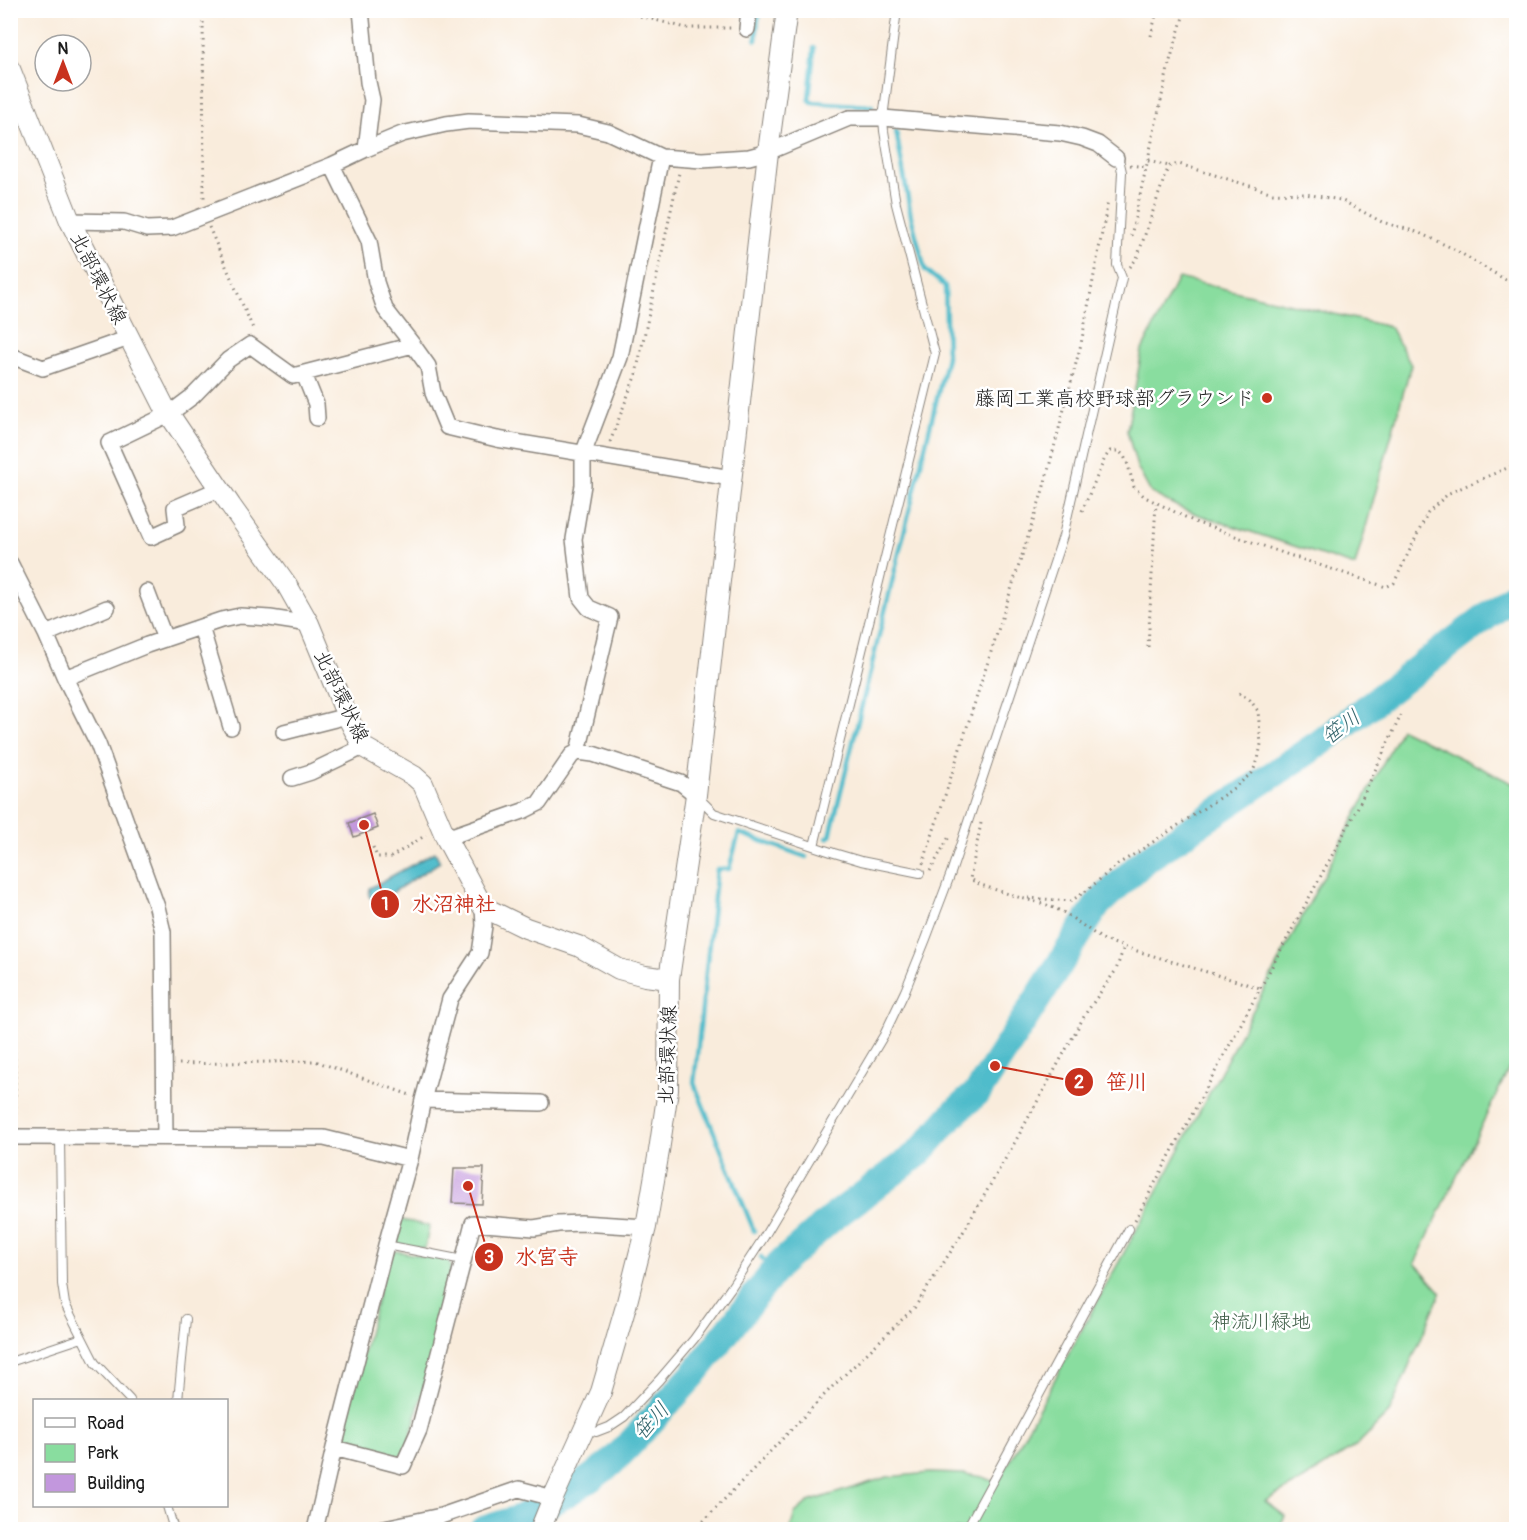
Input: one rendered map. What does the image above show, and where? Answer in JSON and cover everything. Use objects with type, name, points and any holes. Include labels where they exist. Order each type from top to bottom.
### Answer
[{"type":"street","points":[[361,10],[372,100],[366,149]]},
{"type":"street","points":[[747,28],[749,10]]},
{"type":"street","points":[[669,979],[696,795],[768,152],[787,10]]},
{"type":"street","name":"北部環状線","points":[[11,73],[70,221],[129,338],[169,414],[219,489],[288,585],[309,624],[347,716],[363,747],[414,776],[423,784],[446,838],[483,907],[526,928],[578,946],[619,969],[669,979],[668,1090],[646,1227],[601,1392],[540,1530]]},
{"type":"street","points":[[70,221],[124,222],[147,229],[172,228],[332,165],[402,134],[469,121],[578,125],[608,132],[661,157],[682,160],[723,160],[749,157],[768,152],[849,118],[884,118],[1060,133],[1098,144],[1116,158]]},
{"type":"street","points":[[578,752],[610,617],[589,608],[581,598],[574,539],[583,485],[584,454],[620,357],[661,157]]},
{"type":"street","points":[[332,165],[369,241],[376,282],[385,309],[428,366],[433,393],[447,427],[497,439],[731,478]]},
{"type":"street","points":[[10,358],[14,357],[43,368],[129,338]]},
{"type":"street","points":[[219,489],[176,507],[177,525],[151,537],[109,443],[169,414],[193,396],[228,360],[250,345],[293,376],[413,345]]},
{"type":"street","points":[[304,374],[316,404],[317,418]]},
{"type":"street","points":[[10,563],[98,744],[164,932],[165,1137]]},
{"type":"street","points":[[147,592],[165,639]]},
{"type":"street","points":[[46,634],[107,608]]},
{"type":"street","points":[[65,678],[221,620],[240,616],[309,624]]},
{"type":"street","points":[[201,627],[231,727]]},
{"type":"street","points":[[284,732],[347,716]]},
{"type":"street","points":[[291,778],[311,772],[363,747]]},
{"type":"street","points":[[446,838],[523,811],[539,803],[572,755],[578,752],[593,754],[681,783],[696,795]]},
{"type":"street","points":[[315,1530],[450,999],[480,953],[484,926],[483,907]]},
{"type":"street","points":[[423,1100],[541,1103]]},
{"type":"street","points":[[13,1137],[324,1138],[410,1160]]},
{"type":"street","points":[[334,1448],[403,1466],[419,1430],[473,1223],[534,1228],[581,1223],[646,1227]]},
{"type":"street","points":[[375,1530],[441,1516],[519,1489],[553,1497]]},
{"type":"lane","points":[[814,846],[935,354],[896,204],[884,131],[897,10]]},
{"type":"lane","points":[[585,1428],[596,1432],[609,1427],[624,1416],[659,1380],[700,1331],[764,1237],[884,1035],[905,991],[951,873],[1063,536],[1122,278],[1117,265],[1122,172],[1116,158]]},
{"type":"lane","points":[[696,795],[714,813],[861,861],[920,873]]},
{"type":"lane","points":[[60,1138],[62,1284],[65,1304],[95,1363],[128,1399]]},
{"type":"lane","points":[[966,1530],[1130,1230]]},
{"type":"lane","points":[[386,1245],[463,1260]]},
{"type":"lane","points":[[178,1399],[186,1318]]},
{"type":"lane","points":[[10,1362],[82,1338]]},
{"type":"lane","points":[[167,1507],[174,1530]]},
{"type":"path","points":[[203,10],[204,215],[265,356]]},
{"type":"path","points":[[617,10],[686,28],[747,28]]},
{"type":"path","points":[[1151,36],[1157,10]]},
{"type":"path","points":[[1129,245],[1169,64],[1185,10]]},
{"type":"path","points":[[606,458],[636,374],[682,160]]},
{"type":"path","points":[[1148,161],[1170,166],[1179,164],[1273,193],[1305,194],[1341,200],[1382,222],[1417,232],[1452,248],[1516,286]]},
{"type":"path","points":[[1122,278],[1137,258],[1170,166]]},
{"type":"path","points":[[920,873],[1043,490],[1081,344],[1109,193]]},
{"type":"path","points":[[1080,515],[1105,458],[1110,451],[1119,451],[1128,465],[1134,487],[1156,503],[1195,522],[1386,587],[1394,583],[1428,512],[1449,493],[1516,463]]},
{"type":"path","points":[[1148,647],[1156,503]]},
{"type":"path","points":[[1021,898],[1071,901],[1118,864],[1231,790],[1252,773],[1258,760],[1261,744],[1258,711],[1250,700],[1239,693]]},
{"type":"path","points":[[1130,1230],[1356,811],[1401,715]]},
{"type":"path","points":[[982,813],[970,879],[981,885],[1047,905],[1065,913],[1102,939],[1260,988]]},
{"type":"path","points":[[10,819],[13,1137]]},
{"type":"path","points":[[373,847],[377,857],[391,857],[411,844]]},
{"type":"path","points":[[695,1530],[832,1387],[915,1307],[968,1224],[1086,1013],[1116,970],[1124,947]]},
{"type":"path","points":[[164,1065],[315,1061],[423,1100]]},
{"type":"green space","name":"藤岡工業高校野球部グラウンド","points":[[1178,278],[1390,327],[1411,365],[1355,566],[1184,510],[1151,493],[1137,467],[1127,431],[1142,350]]},
{"type":"green space","name":"神流川緑地","points":[[1401,729],[1516,785],[1516,1054],[1415,1263],[1441,1292],[1389,1413],[1357,1445],[1305,1479],[1265,1501],[1285,1516],[1278,1529],[790,1530],[795,1513],[808,1502],[887,1477],[930,1473],[964,1474],[983,1477],[998,1483],[1162,1183]]},
{"type":"green space","points":[[398,1219],[429,1226],[425,1249],[397,1244],[393,1237]]},
{"type":"green space","points":[[396,1251],[449,1261],[451,1268],[433,1353],[408,1446],[400,1457],[340,1442],[388,1256]]},
{"type":"water","points":[[435,852],[440,862],[376,903],[369,896],[370,888]]},
{"type":"building","points":[[373,814],[378,828],[354,837],[349,823]]},
{"type":"building","points":[[454,1168],[484,1168],[482,1204],[452,1203]]},
{"type":"waterway","points":[[756,40],[759,10]]},
{"type":"waterway","points":[[814,48],[809,99],[812,102],[872,106]]},
{"type":"waterway","points":[[827,838],[830,836],[947,357],[945,286],[925,270],[911,216],[896,131]]},
{"type":"waterway","name":"笹川","points":[[483,1530],[520,1518],[564,1495],[610,1464],[694,1374],[780,1264],[831,1219],[919,1153],[955,1112],[978,1092],[1098,904],[1145,860],[1320,743],[1516,594]]},
{"type":"waterway","points":[[754,1231],[694,1083],[717,869],[729,869],[739,833],[806,857]]},
{"type":"waterway","points":[[761,1257],[775,1271]]},
{"type":"place","name":"藤岡工業高校野球部グラウンド","points":[[1267,398]]},
{"type":"place","name":"水沼神社","points":[[364,825]]},
{"type":"place","name":"笹川","points":[[995,1066]]},
{"type":"place","name":"水宮寺","points":[[468,1186]]}]
